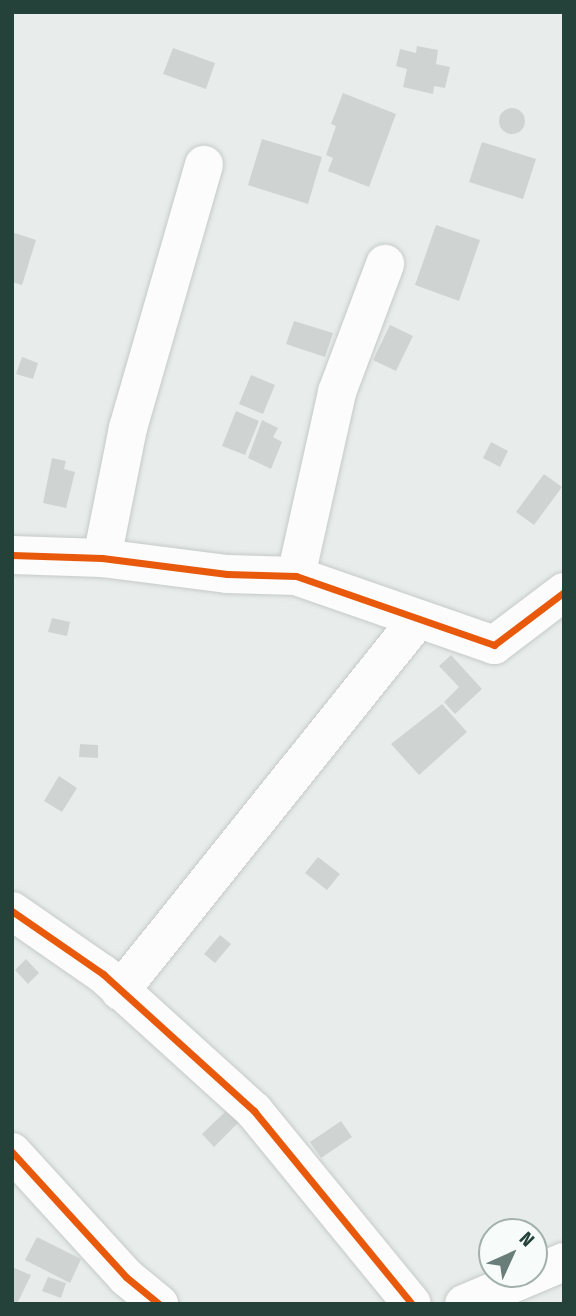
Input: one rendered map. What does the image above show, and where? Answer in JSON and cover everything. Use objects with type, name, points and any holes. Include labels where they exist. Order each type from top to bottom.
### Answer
[{"type":"street","points":[[102,558],[128,428],[204,164]]},
{"type":"street","points":[[296,576],[337,392],[385,264]]},
{"type":"street","points":[[12,555],[102,558],[227,574],[296,576],[494,645],[564,592]]},
{"type":"street","points":[[120,990],[417,620]]},
{"type":"street","points":[[12,911],[120,990],[254,1111],[412,1304]]},
{"type":"street","points":[[12,1152],[123,1290],[159,1304]]},
{"type":"street","points":[[464,1304],[564,1262]]},
{"type":"building","points":[[417,46],[438,50],[436,64],[450,67],[445,88],[434,86],[433,94],[403,87],[407,69],[396,66],[400,49],[416,53]]},
{"type":"building","points":[[173,48],[215,63],[206,89],[163,74]]},
{"type":"building","points":[[343,93],[396,114],[369,187],[328,171],[333,158],[326,155],[336,126],[331,124]]},
{"type":"building","points":[[512,108],[522,111],[525,121],[522,131],[512,134],[502,131],[499,121],[502,111]]},
{"type":"building","points":[[262,139],[322,157],[308,204],[248,185]]},
{"type":"building","points":[[482,142],[536,159],[523,199],[469,182]]},
{"type":"building","points":[[436,225],[480,240],[459,301],[415,285]]},
{"type":"building","points":[[12,232],[36,240],[22,285],[12,282]]},
{"type":"building","points":[[294,321],[333,333],[325,357],[286,344]]},
{"type":"building","points":[[390,325],[413,336],[396,371],[373,360]]},
{"type":"building","points":[[22,357],[38,363],[33,379],[16,374]]},
{"type":"building","points":[[251,375],[275,385],[263,414],[239,404]]},
{"type":"building","points":[[236,411],[259,421],[245,455],[222,446]]},
{"type":"building","points":[[262,420],[278,428],[273,437],[282,442],[271,469],[248,458]]},
{"type":"building","points":[[491,442],[508,451],[500,467],[483,458]]},
{"type":"building","points":[[52,458],[66,461],[64,469],[75,472],[66,508],[43,503]]},
{"type":"building","points":[[544,474],[562,487],[534,525],[516,512]]},
{"type":"building","points":[[52,618],[70,622],[67,636],[48,632]]},
{"type":"building","points":[[451,655],[482,689],[455,714],[444,702],[459,687],[439,666]]},
{"type":"building","points":[[442,704],[467,732],[419,775],[391,744]]},
{"type":"building","points":[[80,744],[98,745],[98,758],[79,757]]},
{"type":"building","points":[[59,776],[77,788],[62,812],[44,801]]},
{"type":"building","points":[[318,857],[340,874],[327,890],[305,873]]},
{"type":"building","points":[[220,935],[231,944],[215,963],[204,954]]},
{"type":"building","points":[[26,959],[39,973],[28,984],[15,970]]},
{"type":"building","points":[[227,1110],[239,1122],[214,1147],[202,1134]]},
{"type":"building","points":[[341,1121],[352,1137],[321,1158],[310,1142]]},
{"type":"building","points":[[37,1237],[81,1259],[70,1283],[25,1260]]},
{"type":"building","points":[[12,1267],[31,1275],[17,1304],[12,1304]]},
{"type":"building","points":[[48,1277],[66,1283],[61,1298],[42,1291]]},
{"type":"cycle path","points":[[12,555],[102,558],[227,574],[296,576],[494,645],[564,592]]},
{"type":"cycle path","points":[[12,911],[103,974],[254,1111],[412,1304]]},
{"type":"cycle path","points":[[12,1152],[126,1277],[159,1304]]}]
